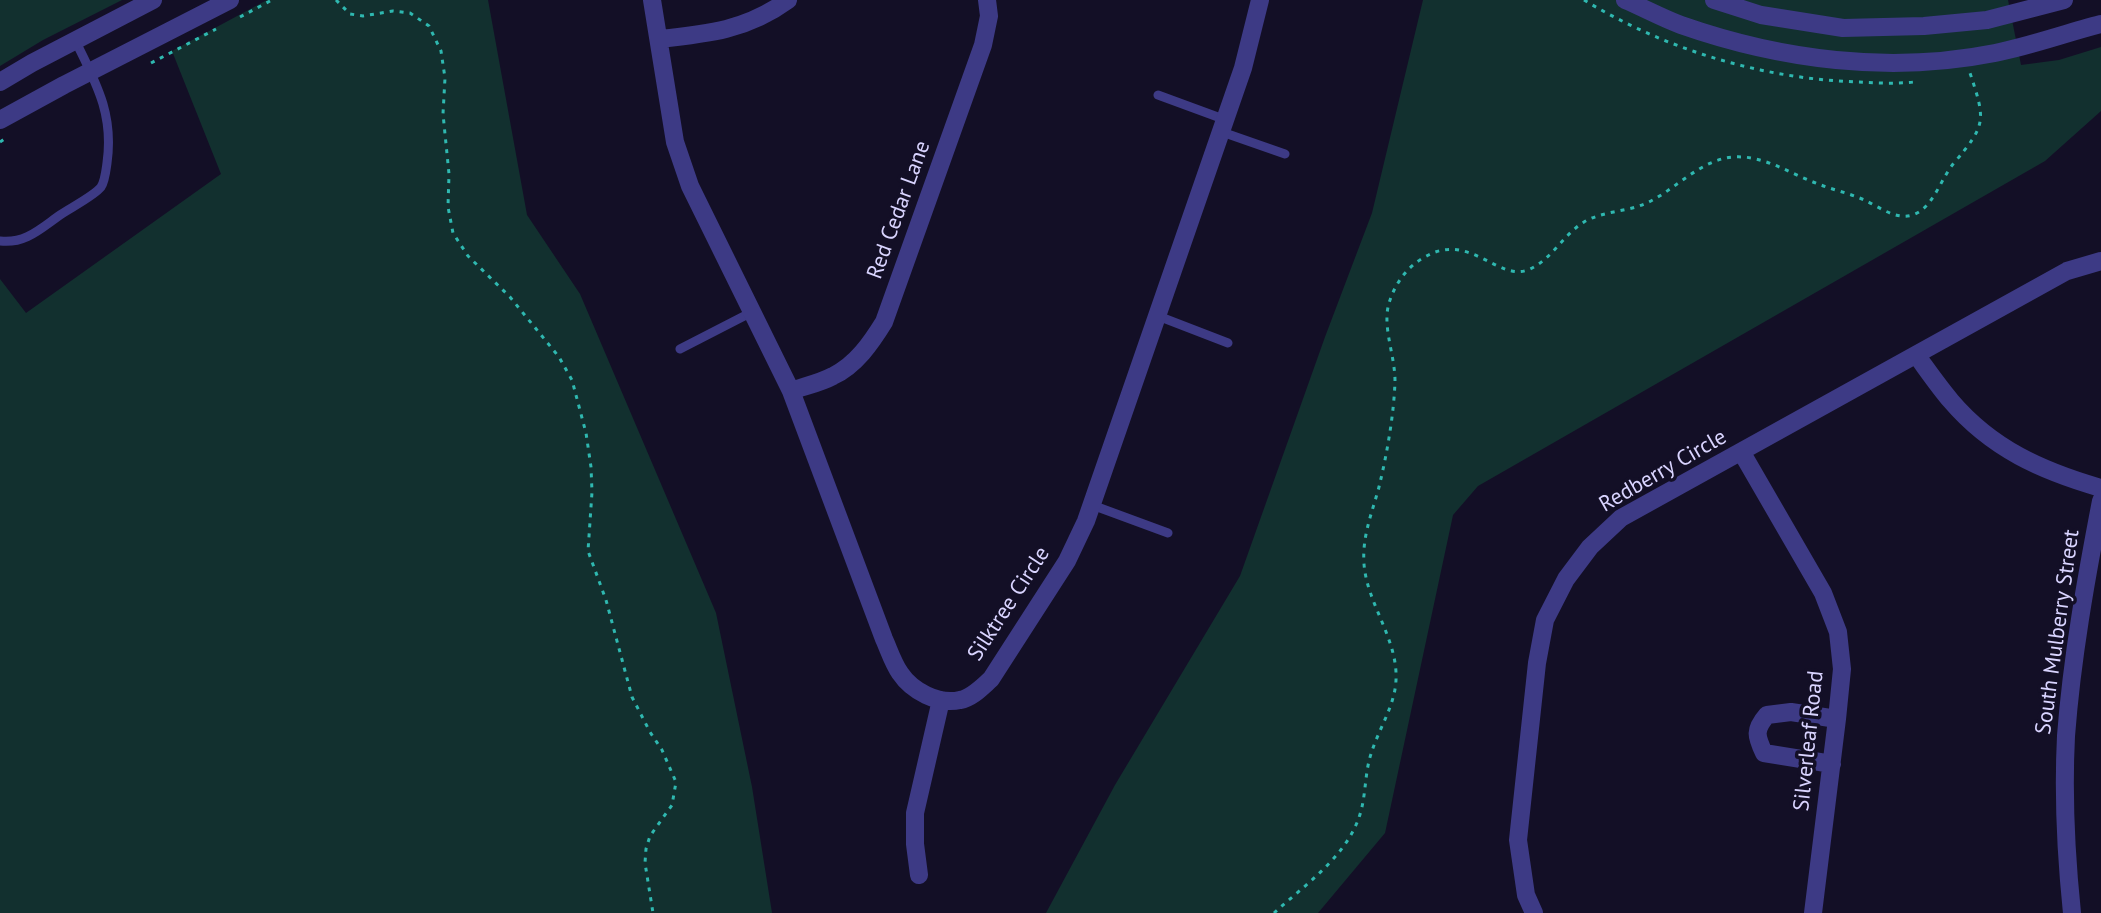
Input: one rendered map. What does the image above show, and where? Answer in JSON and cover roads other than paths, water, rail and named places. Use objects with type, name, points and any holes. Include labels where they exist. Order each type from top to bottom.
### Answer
[{"type":"street","points":[[0,82],[153,0]]},
{"type":"street","points":[[0,120],[230,0]]},
{"type":"street","points":[[652,0],[675,142],[690,186],[791,391],[884,639],[900,673],[913,687],[941,700],[915,813],[919,875]]},
{"type":"street","points":[[659,39],[714,33],[750,22],[788,0]]},
{"type":"street","name":"Red Cedar Lane","points":[[791,391],[834,376],[873,341],[884,322],[983,45],[989,16],[987,0]]},
{"type":"street","name":"Silktree Circle","points":[[941,700],[960,700],[975,693],[991,679],[1067,561],[1092,505],[1224,126],[1260,0]]},
{"type":"street","points":[[1625,0],[1680,24],[1756,48],[1838,61],[1915,63],[1995,53],[2101,24]]},
{"type":"street","points":[[1714,0],[1761,15],[1843,28],[1924,26],[1987,20],[2064,0]]},
{"type":"street","name":"Redberry Circle","points":[[1534,913],[1526,895],[1518,840],[1537,663],[1545,620],[1566,579],[1590,547],[1621,518],[2067,271],[2101,261]]},
{"type":"street","points":[[1917,356],[1951,401],[1982,432],[2023,460],[2101,488]]},
{"type":"street","name":"Silverleaf Road","points":[[1742,453],[1823,593],[1838,632],[1842,669],[1813,913]]},
{"type":"street","name":"South Mulberry Street","points":[[2072,913],[2066,824],[2066,738],[2083,596],[2101,501]]},
{"type":"street","points":[[1832,764],[1764,753],[1757,737],[1760,723],[1767,715],[1791,712],[1837,719]]},
{"type":"lane","points":[[0,241],[14,243],[33,234],[100,188],[110,148],[109,126],[99,89],[75,40]]},
{"type":"lane","points":[[1158,95],[1285,154]]},
{"type":"lane","points":[[680,349],[752,312]]},
{"type":"lane","points":[[1158,316],[1228,343]]},
{"type":"lane","points":[[1092,505],[1168,533]]}]
